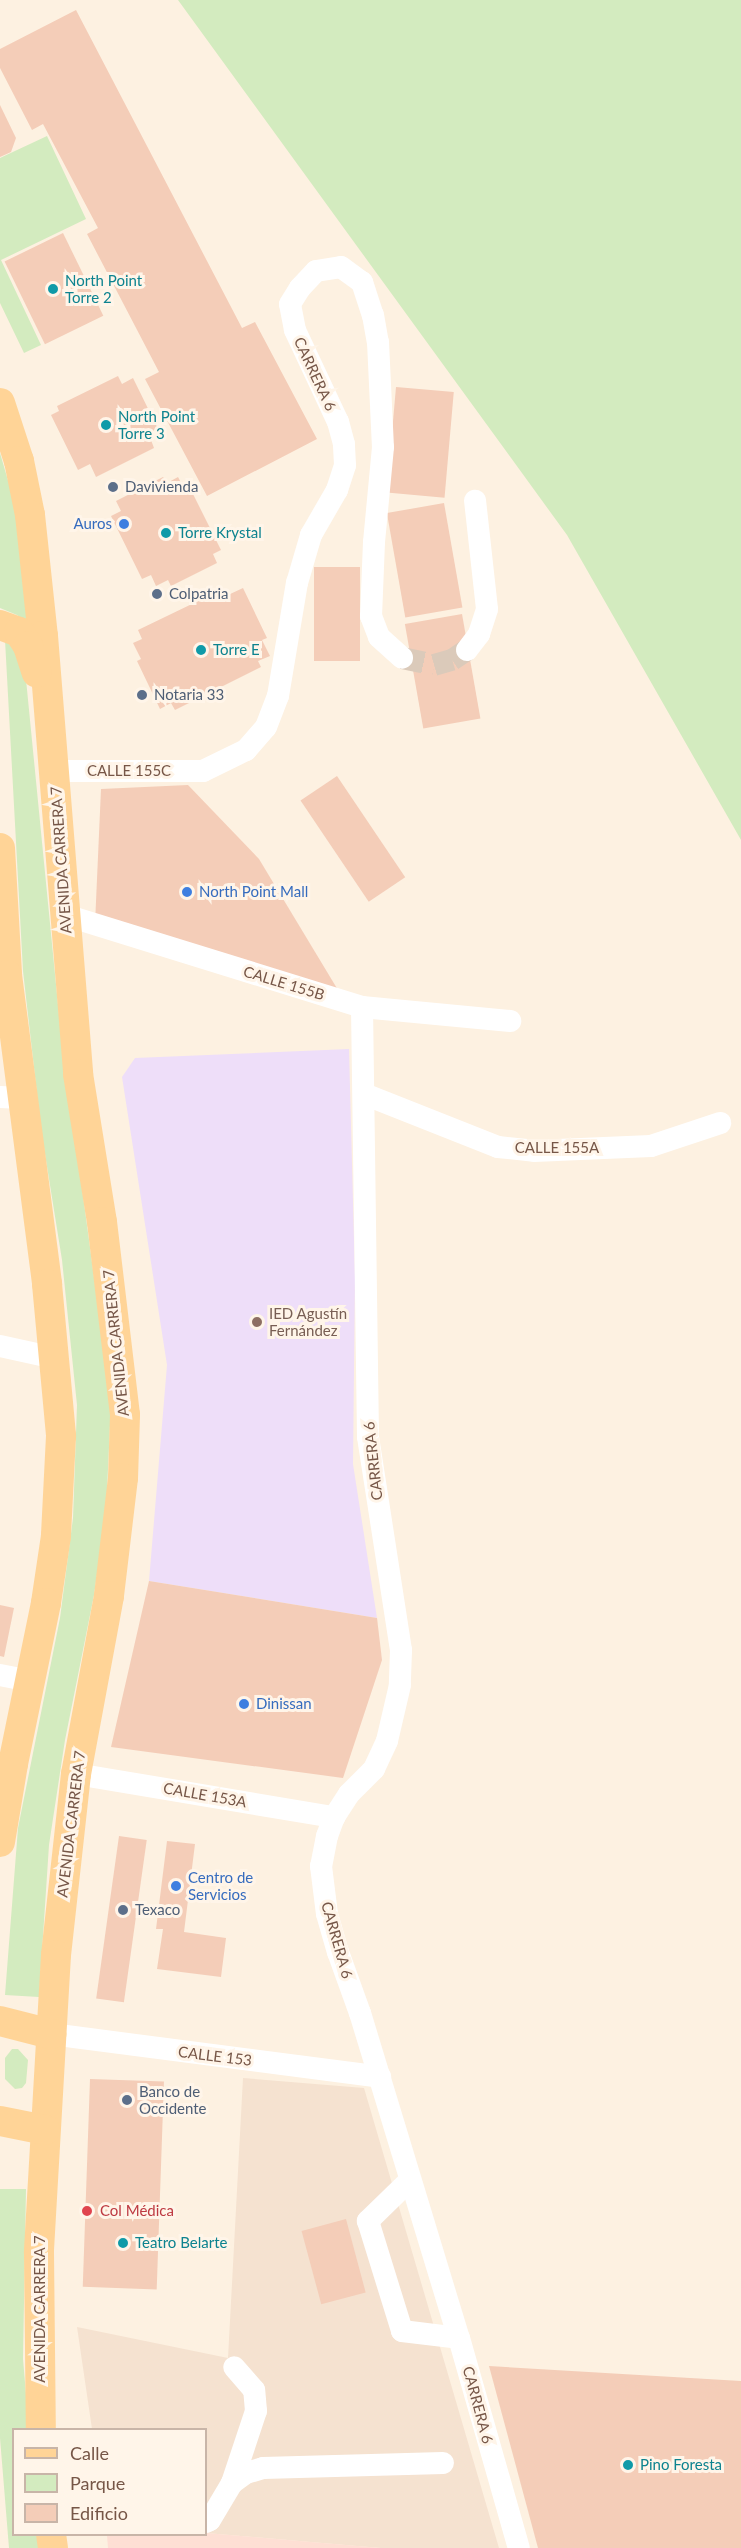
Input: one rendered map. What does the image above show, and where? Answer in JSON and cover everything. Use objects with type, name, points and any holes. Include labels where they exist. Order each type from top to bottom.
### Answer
[{"type":"main road","name":"AVENIDA CARRERA 7","points":[[0,403],[19,461],[30,515],[54,771],[78,1074],[104,1234],[125,1415],[123,1478],[109,1596],[76,1774],[61,1893],[39,2253],[41,2428]]},
{"type":"main road","points":[[0,625],[19,632],[28,645],[50,732]]},
{"type":"main road","points":[[0,848],[7,975],[10,1098],[47,1284],[61,1436],[56,1536],[0,1842]]},
{"type":"main road","points":[[0,2021],[51,2034]]},
{"type":"main road","points":[[0,2121],[45,2130]]},
{"type":"street","name":"CARRERA 6","points":[[203,771],[246,750],[266,727],[278,696],[297,583],[310,535],[337,490],[345,465],[344,444],[338,422],[295,330],[290,304],[300,288],[316,271],[341,267],[362,282],[373,315],[378,342],[383,447],[374,542],[371,616],[380,637],[402,658]]},
{"type":"street","points":[[467,650],[479,634],[487,609],[475,501]]},
{"type":"street","name":"CALLE 155C","points":[[54,771],[203,771]]},
{"type":"street","name":"CALLE 155B","points":[[65,915],[362,1007],[510,1021]]},
{"type":"street","name":"CARRERA 6","points":[[362,1007],[369,1437],[401,1650],[400,1685],[387,1741],[374,1769],[349,1794],[334,1817],[327,1836],[321,1866],[327,1914],[380,2078],[459,2338],[519,2548]]},
{"type":"street","name":"CALLE 155A","points":[[364,1094],[498,1147],[534,1151],[651,1146],[720,1123]]},
{"type":"street","points":[[0,1346],[55,1358]]},
{"type":"street","points":[[0,1675],[31,1681]]},
{"type":"street","name":"CALLE 153A","points":[[76,1774],[334,1817]]},
{"type":"street","name":"CALLE 153","points":[[51,2034],[380,2078]]},
{"type":"street","points":[[410,2181],[368,2221],[395,2309],[402,2331],[459,2338]]},
{"type":"street","points":[[207,2522],[232,2483],[256,2412],[254,2390],[234,2367]]},
{"type":"street","points":[[232,2483],[246,2473],[263,2468],[443,2463]]},
{"type":"shaded area","name":"IED Agustín Fernández","points":[[349,1049],[355,1278],[353,1464],[377,1618],[149,1581],[167,1365],[122,1077],[135,1058]]},
{"type":"shaded area","points":[[243,2078],[364,2088],[499,2548],[381,2548],[207,2533],[207,2428],[92,2428],[77,2327],[228,2358]]},
{"type":"shaded area","points":[[207,2533],[381,2548],[108,2548],[107,2536],[207,2536]]},
{"type":"green space","points":[[178,0],[741,0],[741,840],[567,535]]},
{"type":"green space","points":[[47,136],[86,219],[1,260],[41,345],[24,353],[0,303],[0,158]]},
{"type":"green space","points":[[0,453],[14,501],[33,627],[17,615],[0,608]]},
{"type":"green space","points":[[5,640],[24,659],[60,1025],[111,1403],[106,1513],[94,1595],[65,1740],[49,1845],[39,1997],[5,1995],[18,1828],[60,1618],[73,1518],[77,1405],[62,1260],[41,1129],[23,971]]},
{"type":"green space","points":[[12,2049],[18,2049],[28,2060],[26,2083],[22,2088],[15,2089],[5,2079],[5,2058]]},
{"type":"green space","points":[[0,2189],[26,2189],[23,2359],[29,2428],[12,2428],[12,2536],[39,2536],[41,2548],[9,2548],[0,2438]]},
{"type":"building","points":[[76,10],[242,328],[255,322],[317,439],[207,496],[145,379],[159,372],[87,234],[98,228],[43,124],[32,130],[0,68],[0,49]]},
{"type":"building","points":[[0,105],[16,138],[11,152],[0,157]]},
{"type":"building","name":"North Point Torre 2","points":[[63,233],[103,316],[45,344],[5,261]]},
{"type":"building","name":"North Point Torre 3","points":[[118,376],[122,384],[133,378],[161,435],[151,440],[154,448],[96,477],[90,464],[78,470],[51,415],[59,411],[57,406]]},
{"type":"building","points":[[396,387],[454,392],[445,498],[387,493]]},
{"type":"building","name":"Torre Krystal","points":[[163,477],[167,483],[178,477],[185,490],[190,488],[221,550],[213,554],[217,563],[171,586],[168,580],[156,586],[151,575],[142,579],[111,516],[121,511],[116,501]]},
{"type":"building","points":[[444,503],[462,607],[405,617],[387,513]]},
{"type":"building","points":[[314,567],[360,567],[360,661],[314,661]]},
{"type":"building","name":"Torre E","points":[[225,588],[228,595],[243,588],[267,638],[262,640],[270,656],[258,661],[261,667],[175,710],[171,703],[160,709],[137,661],[141,659],[133,643],[142,639],[138,630]]},
{"type":"building","points":[[462,614],[480,718],[423,728],[405,624]]},
{"type":"building","points":[[337,776],[405,877],[369,902],[301,801]]},
{"type":"building","name":"North Point Mall","points":[[188,785],[259,859],[344,1000],[95,924],[101,789]]},
{"type":"building","name":"Dinissan","points":[[149,1581],[377,1618],[382,1660],[343,1778],[111,1747]]},
{"type":"building","points":[[0,1605],[14,1608],[4,1657],[0,1656]]},
{"type":"building","name":"Texaco","points":[[119,1836],[147,1840],[124,2002],[96,1998]]},
{"type":"building","points":[[167,1841],[195,1844],[184,1932],[226,1938],[221,1977],[157,1969],[163,1929],[156,1929]]},
{"type":"building","points":[[90,2079],[164,2082],[157,2289],[83,2287]]},
{"type":"building","points":[[346,2219],[366,2292],[321,2304],[302,2231]]},
{"type":"building","name":"Pino Foresta","points":[[489,2366],[741,2381],[741,2548],[538,2548]]},
{"type":"tunnel","points":[[402,658],[434,665],[452,660],[467,650]]},
{"type":"place","name":"North Point Torre 2","points":[[53,289]]},
{"type":"place","name":"North Point Torre 3","points":[[106,425]]},
{"type":"place","name":"Davivienda","points":[[113,487]]},
{"type":"place","name":"Auros","points":[[124,524]]},
{"type":"place","name":"Torre Krystal","points":[[166,533]]},
{"type":"place","name":"Colpatria","points":[[157,594]]},
{"type":"place","name":"Torre E","points":[[201,650]]},
{"type":"place","name":"Notaria 33","points":[[142,695]]},
{"type":"place","name":"North Point Mall","points":[[187,892]]},
{"type":"place","name":"IED Agustín Fernández","points":[[257,1322]]},
{"type":"place","name":"Dinissan","points":[[244,1704]]},
{"type":"place","name":"Centro de Servicios","points":[[176,1886]]},
{"type":"place","name":"Texaco","points":[[123,1910]]},
{"type":"place","name":"Banco de Occidente","points":[[127,2100]]},
{"type":"place","name":"Col Médica","points":[[87,2211]]},
{"type":"place","name":"Teatro Belarte","points":[[123,2243]]},
{"type":"place","name":"Pino Foresta","points":[[628,2465]]}]
